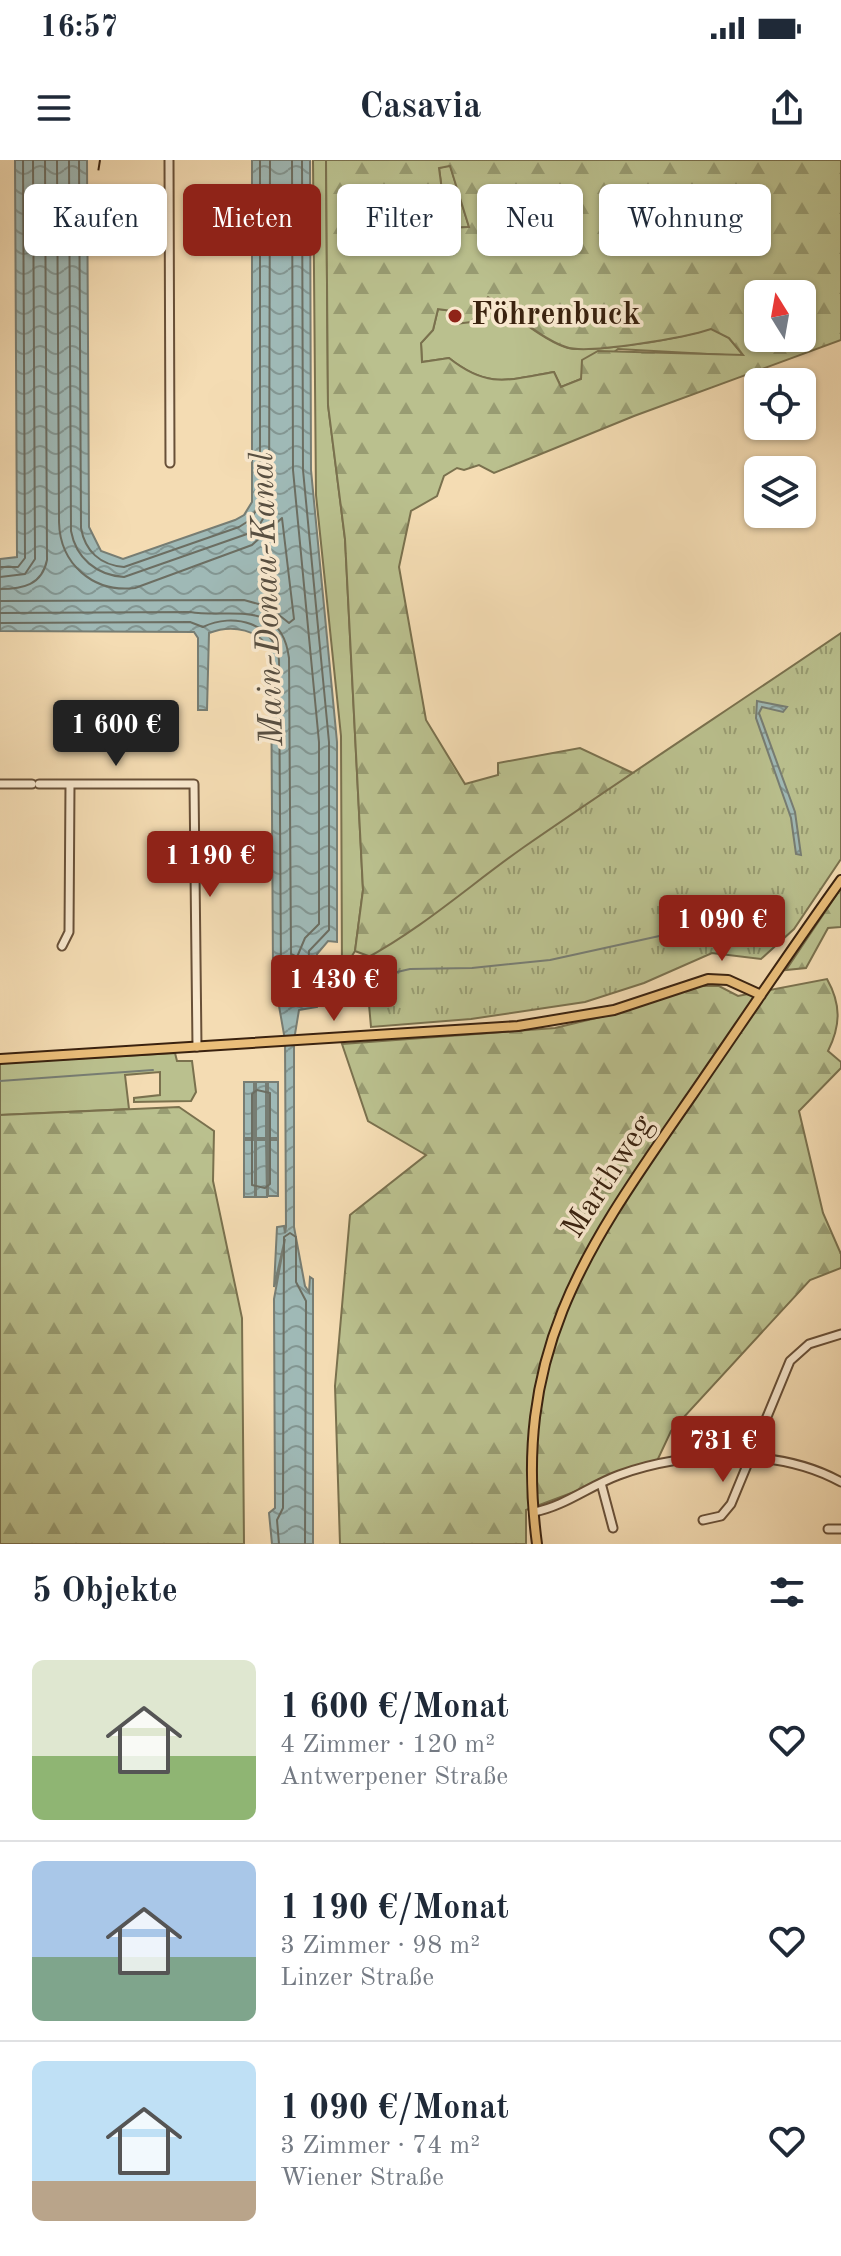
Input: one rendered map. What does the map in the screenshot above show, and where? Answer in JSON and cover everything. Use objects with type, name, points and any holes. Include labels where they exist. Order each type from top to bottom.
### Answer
[{"type":"main road","name":"Marthweg","points":[[537,1544],[533,1463],[537,1407],[549,1349],[566,1296],[612,1212],[841,880]]},
{"type":"main road","points":[[0,1059],[558,1022],[626,1007],[708,979],[728,980],[761,995]]},
{"type":"street","points":[[169,160],[170,463]]},
{"type":"street","points":[[0,784],[194,784],[197,1047]]},
{"type":"street","points":[[62,946],[69,932],[70,784]]},
{"type":"street","points":[[703,1520],[717,1518],[727,1510],[790,1361],[809,1344],[841,1334]]},
{"type":"street","points":[[534,1512],[653,1465],[767,1457],[810,1466],[841,1482]]},
{"type":"street","points":[[601,1483],[613,1528]]},
{"type":"street","points":[[828,1529],[841,1529]]},
{"type":"green space","points":[[313,160],[326,160],[328,405],[345,539],[363,890],[355,951],[342,972],[341,736],[316,495],[314,256],[321,256],[321,184],[313,184]]},
{"type":"green space","points":[[326,160],[841,160],[841,340],[816,349],[816,280],[744,280],[744,352],[808,352],[765,368],[744,368],[744,376],[494,473],[479,465],[464,470],[457,468],[444,476],[437,496],[411,511],[399,567],[426,720],[465,784],[498,775],[498,763],[580,748],[633,773],[379,960],[355,951],[363,890],[345,539],[328,405]],"holes":[[[488,297],[566,347],[615,347],[711,329],[729,338],[743,355],[598,351],[582,360],[581,379],[561,387],[554,372],[499,380],[475,374],[449,358],[422,362],[421,343],[433,330],[438,309],[452,311],[456,324],[471,322]]]},
{"type":"green space","points":[[450,165],[456,184],[441,184],[439,168]]},
{"type":"green space","points":[[461,201],[469,227],[461,228]]},
{"type":"green space","points":[[487,297],[565,347],[615,347],[711,328],[729,338],[744,356],[618,349],[581,379],[561,387],[554,372],[498,380],[475,374],[449,358],[422,362],[421,343],[433,330],[438,309],[452,311]]},
{"type":"green space","points":[[841,633],[841,859],[794,929],[761,959],[712,953],[644,983],[585,1002],[471,1019],[371,1027],[367,982],[386,982],[385,972],[367,970],[365,959],[427,920],[563,820]]},
{"type":"green space","points":[[841,888],[841,927],[828,928],[806,968],[786,970]]},
{"type":"green space","points":[[827,979],[838,1015],[828,1051],[841,1062],[841,1068],[799,1111],[823,1213],[841,1254],[841,1268],[810,1280],[671,1431],[657,1461],[526,1510],[526,1544],[340,1544],[335,1386],[350,1215],[426,1155],[368,1121],[342,1044],[555,1028],[617,1013],[698,986],[719,986],[738,996]]},
{"type":"green space","points":[[175,1053],[177,1061],[192,1061],[196,1092],[191,1101],[134,1102],[134,1098],[160,1095],[160,1072],[125,1075],[129,1109],[0,1115],[0,1063]]},
{"type":"green space","points":[[179,1107],[214,1131],[213,1181],[242,1318],[244,1544],[0,1544],[0,1115]]},
{"type":"water","name":"Main-Donau-Kanal","points":[[15,160],[87,160],[87,184],[24,184],[24,256],[88,256],[89,527],[101,551],[123,559],[244,515],[252,502],[252,256],[310,256],[311,470],[337,742],[337,942],[328,941],[317,954],[317,1007],[299,1010],[294,1040],[294,1227],[305,1286],[309,1292],[310,1277],[313,1279],[313,1544],[272,1544],[269,1513],[275,1508],[274,1299],[285,1239],[274,1287],[277,1227],[284,1226],[285,1233],[286,1227],[285,1040],[273,972],[271,653],[260,638],[245,631],[227,629],[209,633],[207,710],[198,710],[198,638],[194,632],[0,631],[0,559],[17,557]]},
{"type":"water","points":[[252,160],[310,160],[310,184],[252,184]]},
{"type":"water","points":[[757,701],[787,707],[783,712],[762,707],[759,713],[795,812],[801,855],[796,854],[791,818],[756,718]]},
{"type":"water","points":[[244,1082],[254,1082],[254,1138],[244,1138]]},
{"type":"water","points":[[256,1082],[266,1082],[266,1138],[256,1138]]},
{"type":"water","points":[[268,1082],[278,1082],[278,1138],[268,1138]]},
{"type":"water","points":[[244,1140],[255,1140],[255,1197],[244,1197]]},
{"type":"water","points":[[256,1140],[266,1140],[267,1197],[256,1197]]},
{"type":"water","points":[[268,1140],[278,1140],[278,1196],[268,1196]]},
{"type":"waterway","points":[[361,976],[380,976],[410,969],[472,968],[550,960],[673,933],[767,933]]},
{"type":"waterway","points":[[316,972],[337,975]]},
{"type":"waterway","points":[[0,1081],[153,1070]]},
{"type":"railway","points":[[96,184],[100,160]]},
{"type":"place","name":"Föhrenbuck","points":[[455,316]]}]
